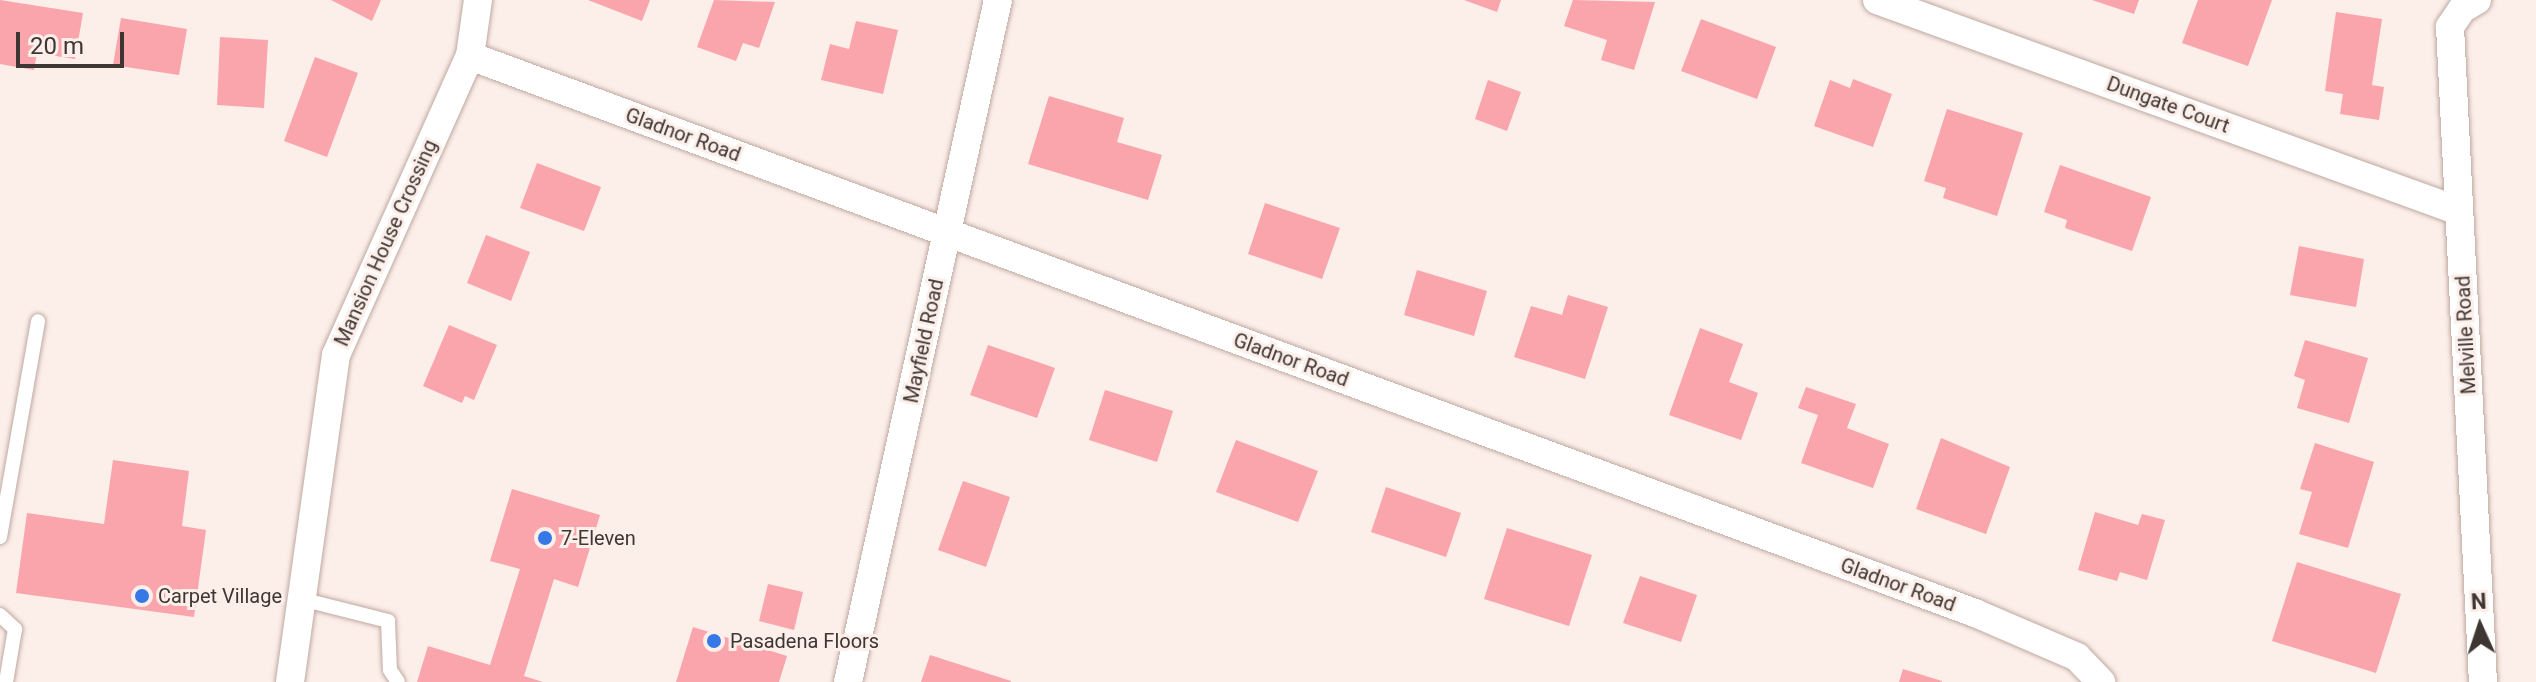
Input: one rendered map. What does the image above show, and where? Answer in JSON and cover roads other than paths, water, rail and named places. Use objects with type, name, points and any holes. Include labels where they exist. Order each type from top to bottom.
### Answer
[{"type":"street","name":"Mansion House Crossing","points":[[290,682],[336,355],[470,56],[478,0]]},
{"type":"street","name":"Mayfield Road","points":[[848,682],[998,0]]},
{"type":"street","name":"Dungate Court","points":[[1877,0],[2459,211]]},
{"type":"street","name":"Melville Road","points":[[2477,0],[2462,9],[2450,27],[2483,682]]},
{"type":"street","name":"Gladnor Road","points":[[470,56],[1975,613],[2077,657],[2101,682]]},
{"type":"lane","points":[[0,537],[38,321]]},
{"type":"lane","points":[[301,599],[388,621],[390,670],[398,682]]},
{"type":"lane","points":[[0,615],[15,629],[6,682]]},
{"type":"place","name":"7-Eleven","points":[[545,538]]},
{"type":"place","name":"Carpet Village","points":[[142,596]]},
{"type":"place","name":"Pasadena Floors","points":[[714,641]]}]
